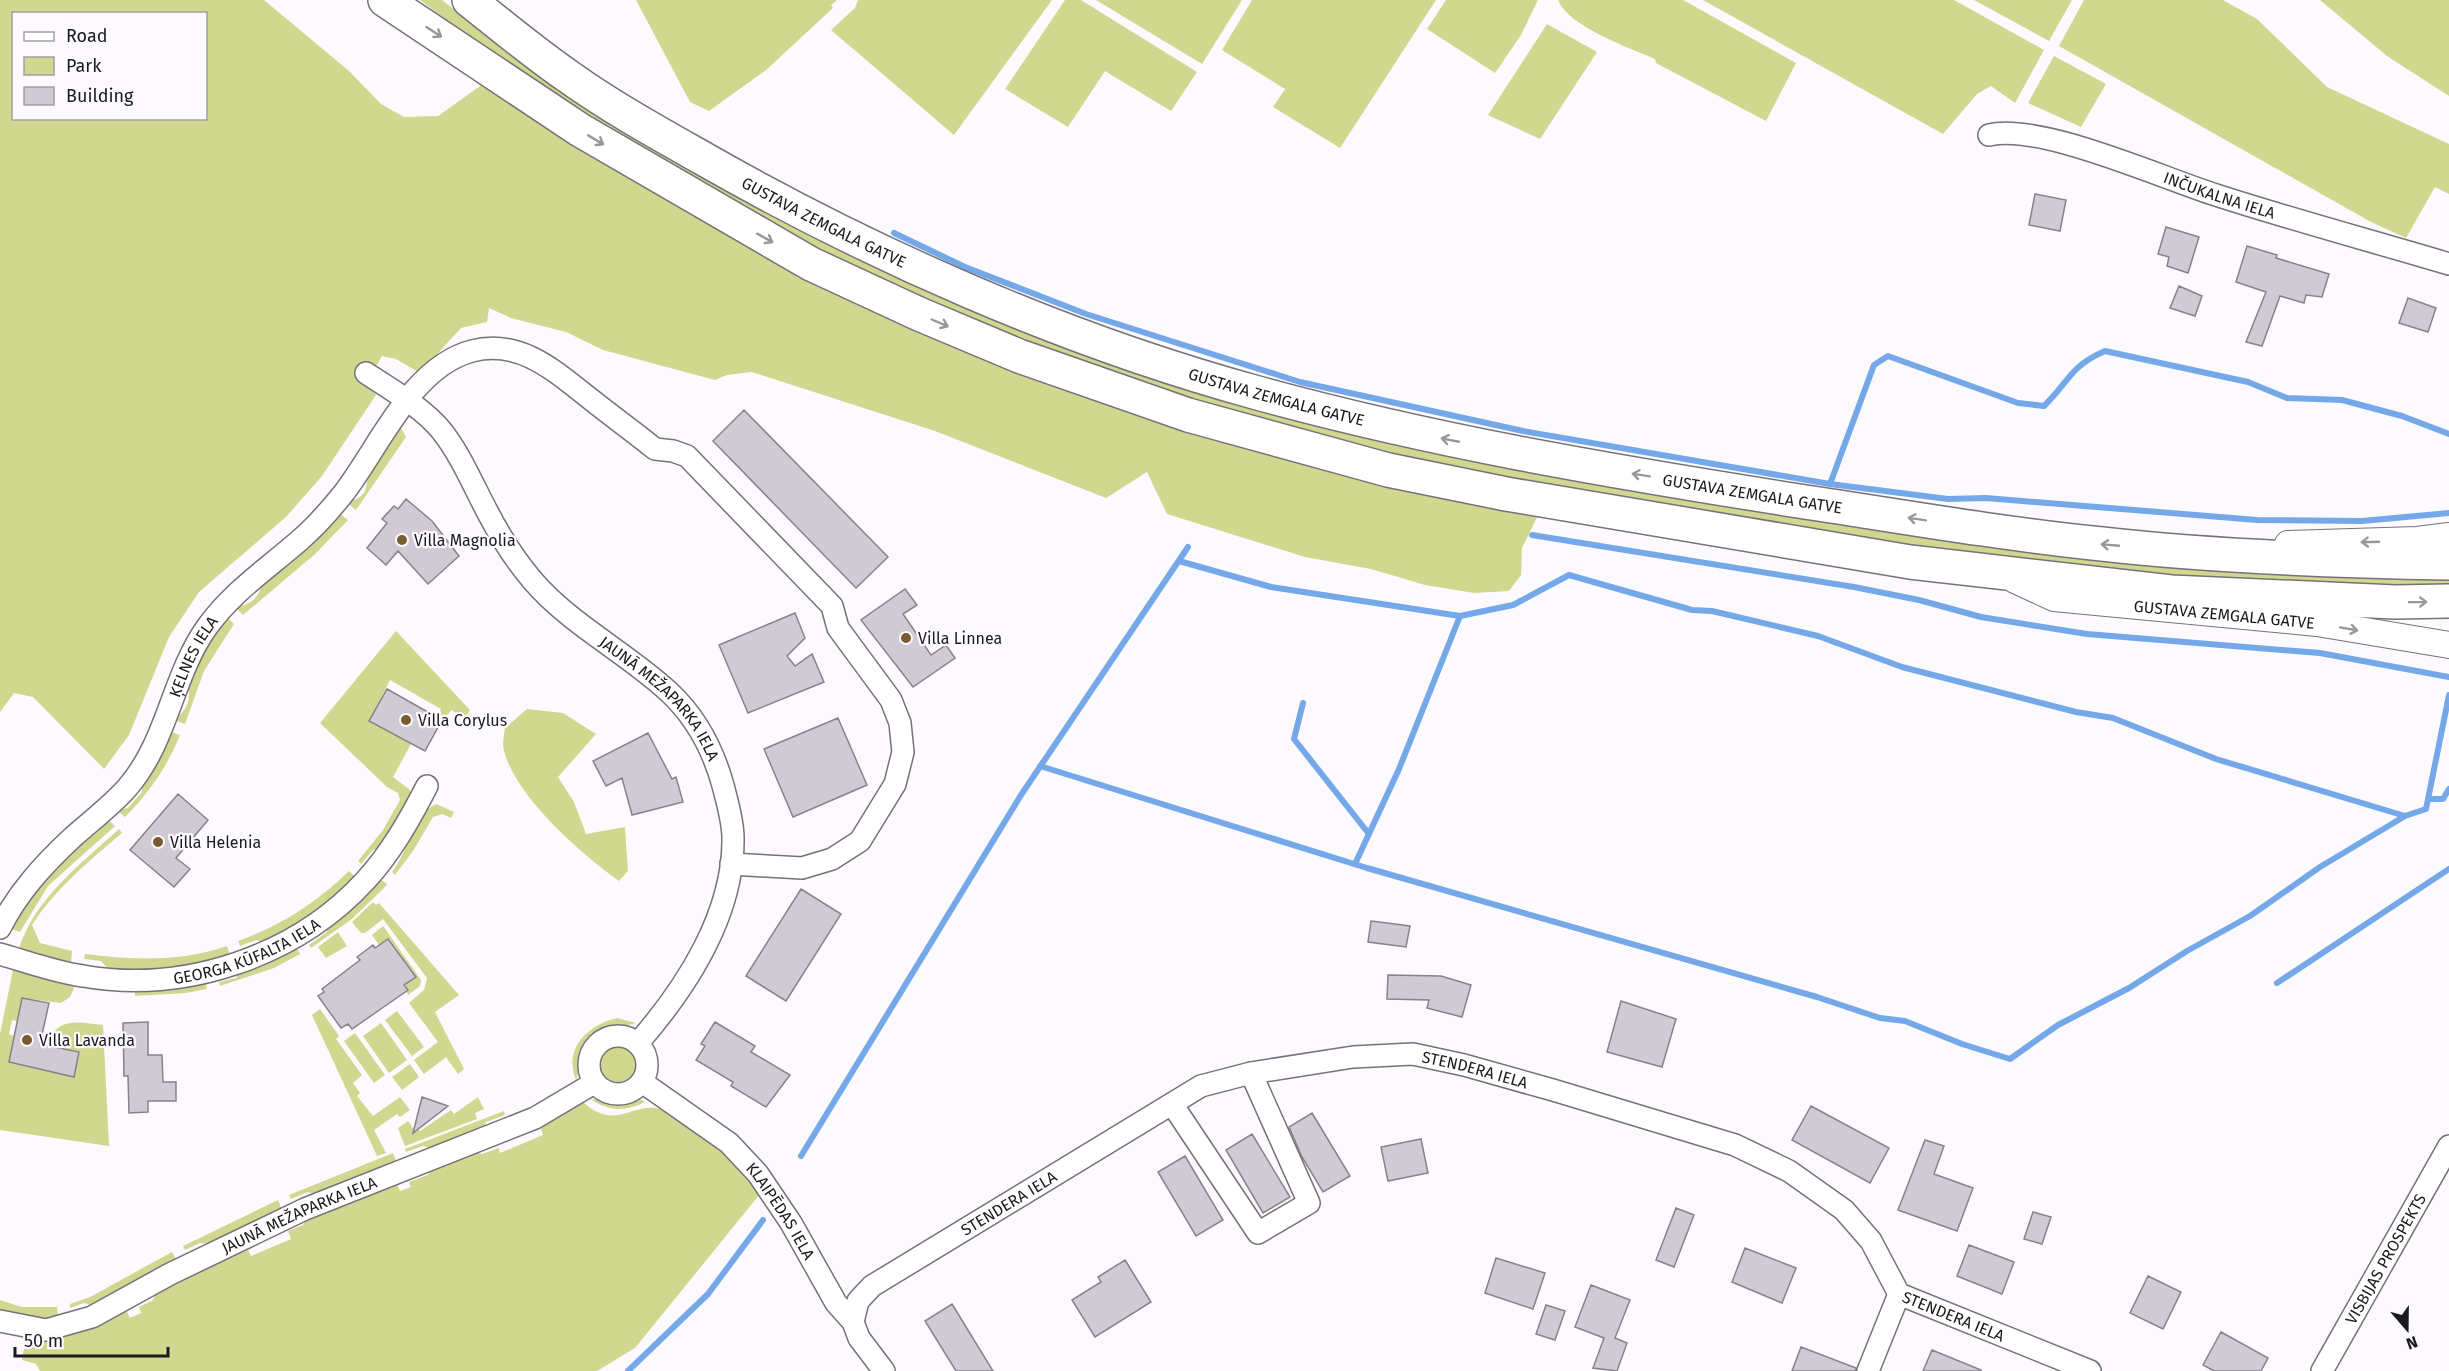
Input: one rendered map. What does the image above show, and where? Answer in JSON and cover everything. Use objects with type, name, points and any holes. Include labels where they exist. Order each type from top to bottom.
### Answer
[{"type":"main road","name":"GUSTAVA ZEMGALA GATVE","points":[[385,0],[580,130],[811,264],[919,315],[1019,356],[1188,416],[1388,470],[1506,494],[1785,542],[2003,575],[2183,593],[2383,602],[2449,602]]},
{"type":"main road","name":"GUSTAVA ZEMGALA GATVE","points":[[469,0],[571,79],[654,130],[826,226],[980,296],[1136,355],[1251,392],[1412,433],[1561,462],[1967,527],[2105,545],[2338,561],[2449,562]]},
{"type":"street","name":"INČUKALNA IELA","points":[[1989,135],[2019,132],[2049,138],[2217,196],[2449,264]]},
{"type":"street","name":"ĶELNES IELA","points":[[0,928],[28,882],[128,787],[144,764],[161,732],[191,652],[208,625],[245,586],[303,538],[343,494],[407,402],[443,364],[472,351],[495,349],[523,353],[553,368],[654,448],[687,456],[832,606],[838,628],[891,700],[900,723],[903,752],[895,784],[860,841],[832,860],[802,868],[731,864]]},
{"type":"street","name":"JAUNĀ MEŽAPARKA IELA","points":[[366,373],[440,429],[464,465],[488,514],[532,580],[583,628],[643,670],[671,693],[699,726],[713,751],[729,811],[733,837],[731,864],[723,906],[701,952],[667,1007],[639,1043]]},
{"type":"street","name":"GUSTAVA ZEMGALA GATVE","points":[[2169,549],[2417,540],[2449,536]]},
{"type":"street","name":"GUSTAVA ZEMGALA GATVE","points":[[2003,575],[2054,598],[2317,623],[2449,645]]},
{"type":"street","name":"GEORGA KŪFALTA IELA","points":[[0,954],[84,977],[125,979],[189,975],[240,963],[296,936],[348,898],[392,847],[427,786]]},
{"type":"street","points":[[612,1036],[626,1036],[639,1043],[646,1055],[648,1070],[642,1082],[631,1092],[617,1095],[603,1091],[594,1083],[588,1068],[590,1054],[599,1042],[612,1036]]},
{"type":"street","name":"STENDERA IELA","points":[[853,1322],[858,1301],[872,1286],[1201,1086],[1251,1073],[1353,1057],[1413,1054],[1531,1083],[1735,1145],[1790,1171],[1844,1210],[1871,1241],[1899,1294],[2090,1371]]},
{"type":"street","points":[[1172,1104],[1257,1233],[1309,1203],[1251,1073]]},
{"type":"street","name":"KLAIPĒDAS IELA","points":[[642,1082],[729,1143],[758,1174],[792,1222],[836,1303],[853,1322],[859,1338],[884,1371]]},
{"type":"street","name":"JAUNĀ MEŽAPARKA IELA","points":[[0,1321],[46,1330],[92,1317],[170,1274],[284,1218],[334,1196],[535,1118],[594,1083]]},
{"type":"street","name":"VISBIJAS PROSPEKTS","points":[[2322,1371],[2449,1146]]},
{"type":"street","points":[[1868,1371],[1899,1294]]},
{"type":"green space","points":[[0,0],[264,0],[349,71],[381,104],[404,117],[438,116],[483,84],[681,208],[826,285],[1539,513],[1522,548],[1521,575],[1509,591],[1474,593],[1425,585],[1371,569],[1305,557],[1167,514],[1147,472],[1106,498],[935,431],[752,372],[727,375],[715,380],[603,350],[566,332],[511,318],[489,308],[487,322],[461,328],[420,373],[396,359],[382,356],[366,384],[376,395],[322,476],[286,517],[199,592],[169,637],[129,735],[104,769],[33,697],[14,693],[0,712]]},
{"type":"green space","points":[[420,0],[442,0],[480,30],[1027,331],[1824,521],[1975,545],[2138,564],[2449,577],[2449,590],[2311,588],[2020,564],[1659,508],[1323,441],[1020,344],[835,261],[646,157],[473,40]]},
{"type":"green space","points":[[636,0],[837,0],[831,5],[833,8],[766,70],[709,111],[690,102]]},
{"type":"green space","points":[[858,0],[1052,0],[954,135],[831,30],[855,8]]},
{"type":"green space","points":[[1065,0],[1081,0],[1197,72],[1171,111],[1105,71],[1068,127],[1005,89]]},
{"type":"green space","points":[[1096,0],[1242,0],[1202,64]]},
{"type":"green space","points":[[1252,0],[1436,0],[1340,148],[1273,107],[1285,89],[1222,50]]},
{"type":"green space","points":[[1446,0],[1538,0],[1521,35],[1495,73],[1427,29]]},
{"type":"green space","points":[[1558,0],[1683,0],[1796,63],[1766,121],[1656,63],[1655,59],[1586,27],[1564,10]]},
{"type":"green space","points":[[1703,0],[1954,0],[2044,50],[2015,103],[1991,86],[1977,94],[1943,134]]},
{"type":"green space","points":[[1974,0],[2072,0],[2049,41]]},
{"type":"green space","points":[[2084,0],[2223,0],[2257,19],[2327,87],[2449,144],[2449,194],[2435,187],[2406,238],[2371,222],[2059,46]]},
{"type":"green space","points":[[2320,0],[2449,0],[2449,96],[2387,56]]},
{"type":"green space","points":[[1547,24],[1597,52],[1540,139],[1488,115]]},
{"type":"green space","points":[[2054,56],[2106,84],[2081,127],[2028,103]]},
{"type":"green space","points":[[400,426],[406,437],[356,510],[347,503],[363,494],[373,465]]},
{"type":"green space","points":[[339,513],[348,520],[314,555],[243,615],[235,607],[253,600],[259,593],[262,583]]},
{"type":"green space","points":[[227,617],[234,624],[204,671],[185,724],[174,720],[189,700],[187,684],[197,659]]},
{"type":"green space","points":[[396,631],[470,710],[464,720],[452,710],[442,720],[438,717],[441,709],[390,680],[370,721],[411,744],[393,777],[409,789],[413,798],[383,849],[373,850],[361,864],[358,861],[383,830],[400,800],[398,793],[387,787],[320,723]]},
{"type":"green space","points":[[527,709],[563,713],[596,734],[558,777],[574,802],[586,834],[625,827],[628,871],[619,881],[587,856],[552,823],[522,787],[511,769],[503,749],[505,728]]},
{"type":"green space","points":[[171,732],[180,735],[169,758],[150,789],[125,817],[117,810],[128,808],[142,792],[142,782]]},
{"type":"green space","points":[[436,804],[454,812],[451,818],[442,814],[433,817],[413,851],[395,875],[392,872],[422,816]]},
{"type":"green space","points":[[107,819],[115,826],[48,886],[20,932],[10,928],[40,882]]},
{"type":"green space","points":[[119,829],[122,833],[62,887],[32,925],[40,943],[72,951],[71,963],[19,948],[36,913],[48,897],[61,882]]},
{"type":"green space","points":[[349,871],[357,879],[315,914],[266,943],[256,940],[240,946],[238,941],[298,912]]},
{"type":"green space","points":[[379,878],[387,884],[385,887],[352,919],[311,948],[309,945],[327,932],[328,924]]},
{"type":"green space","points":[[373,902],[376,905],[379,903],[459,995],[435,1012],[464,1069],[458,1074],[446,1057],[424,1074],[414,1060],[438,1042],[409,1003],[424,990],[427,978],[383,919],[365,933],[361,933],[352,922]]},
{"type":"green space","points":[[383,926],[421,980],[420,986],[408,995],[404,985],[415,976],[389,939],[379,945],[372,935]]},
{"type":"green space","points":[[338,932],[347,946],[326,958],[318,947]]},
{"type":"green space","points":[[227,946],[230,956],[179,968],[109,970],[101,961],[84,959],[85,954],[121,958],[174,957]]},
{"type":"green space","points":[[296,946],[300,954],[274,968],[220,986],[219,982],[236,978],[242,970]]},
{"type":"green space","points":[[14,965],[51,974],[57,982],[75,986],[70,997],[61,1003],[22,998],[17,1021],[12,1020],[9,1034],[14,1036],[9,1062],[74,1077],[79,1052],[48,1046],[51,1036],[62,1025],[69,1023],[103,1025],[109,1146],[0,1130],[0,1034]]},
{"type":"green space","points":[[205,980],[207,989],[186,993],[135,996],[135,992],[149,992],[158,986]]},
{"type":"green space","points":[[320,1009],[339,1036],[336,1039],[362,1075],[353,1083],[360,1093],[357,1096],[373,1116],[400,1097],[410,1110],[400,1117],[397,1114],[374,1130],[386,1153],[377,1156],[312,1015]]},
{"type":"green space","points":[[397,1011],[424,1047],[412,1056],[385,1020]]},
{"type":"green space","points":[[617,1018],[636,1023],[603,1030],[596,1034],[587,1045],[576,1080],[573,1058],[581,1040],[597,1026]]},
{"type":"green space","points":[[381,1023],[407,1060],[389,1073],[363,1036]]},
{"type":"green space","points":[[355,1033],[385,1075],[374,1083],[344,1041]]},
{"type":"green space","points":[[618,1046],[631,1051],[636,1064],[631,1077],[618,1082],[605,1077],[600,1064],[605,1051]]},
{"type":"green space","points":[[410,1064],[419,1077],[402,1090],[392,1077]]},
{"type":"green space","points":[[478,1097],[484,1109],[475,1113],[477,1119],[405,1146],[398,1128],[408,1121],[415,1131],[418,1129],[420,1131],[451,1110],[454,1114]]},
{"type":"green space","points":[[590,1099],[614,1102],[642,1100],[645,1102],[617,1109]]},
{"type":"green space","points":[[583,1102],[605,1115],[624,1114],[650,1108],[660,1109],[720,1148],[760,1194],[635,1348],[597,1371],[40,1371],[36,1364],[22,1360],[24,1349],[31,1339],[125,1308],[130,1318],[141,1313],[139,1307],[153,1300],[158,1289],[221,1256],[232,1257],[248,1250],[251,1256],[291,1239],[288,1231],[303,1225],[308,1216],[396,1181],[400,1191],[411,1187],[409,1182],[428,1175],[432,1166],[473,1151],[482,1154],[499,1148],[500,1153],[543,1135],[540,1126]]},
{"type":"green space","points":[[504,1111],[505,1115],[486,1122],[482,1130],[433,1149],[423,1146],[406,1152],[405,1149]]},
{"type":"green space","points":[[393,1153],[397,1163],[318,1195],[308,1192],[291,1199],[289,1195]]},
{"type":"green space","points":[[278,1200],[282,1210],[211,1244],[200,1243],[185,1250],[183,1246]]},
{"type":"green space","points":[[172,1252],[177,1261],[96,1307],[84,1303],[70,1308],[70,1304],[90,1297]]},
{"type":"green space","points":[[0,1300],[22,1307],[57,1307],[58,1317],[44,1319],[0,1312]]},
{"type":"building","points":[[2035,194],[2066,200],[2060,231],[2029,225]]},
{"type":"building","points":[[2166,227],[2199,237],[2188,273],[2167,266],[2169,257],[2158,254]]},
{"type":"building","points":[[2247,246],[2277,255],[2276,258],[2329,274],[2322,297],[2306,295],[2304,303],[2280,296],[2262,346],[2246,342],[2266,292],[2236,282]]},
{"type":"building","points":[[2179,286],[2202,296],[2195,316],[2170,308]]},
{"type":"building","points":[[2408,298],[2436,308],[2428,332],[2399,323]]},
{"type":"building","points":[[744,410],[888,557],[856,588],[713,441]]},
{"type":"building","name":"Villa Magnolia","points":[[406,499],[432,521],[459,556],[428,584],[398,551],[386,565],[367,548],[387,523],[382,519],[394,506],[398,509]]},
{"type":"building","name":"Villa Linnea","points":[[905,589],[917,605],[903,614],[931,655],[946,645],[955,658],[913,687],[861,620]]},
{"type":"building","points":[[795,613],[805,638],[787,656],[795,666],[812,654],[824,682],[748,713],[719,645]]},
{"type":"building","name":"Villa Corylus","points":[[387,689],[442,720],[425,751],[369,721]]},
{"type":"building","points":[[838,718],[867,785],[793,817],[764,749]]},
{"type":"building","points":[[648,733],[672,779],[676,777],[683,802],[632,815],[622,778],[606,786],[593,761]]},
{"type":"building","name":"Villa Helenia","points":[[178,794],[208,820],[176,858],[190,869],[174,887],[130,850]]},
{"type":"building","points":[[801,889],[841,914],[786,1001],[746,976]]},
{"type":"building","points":[[1371,921],[1410,926],[1406,947],[1368,942]]},
{"type":"building","points":[[388,939],[416,977],[404,985],[408,990],[352,1029],[348,1024],[341,1028],[318,996],[324,992],[322,989],[360,960],[357,957],[373,945],[375,948]]},
{"type":"building","points":[[1388,975],[1441,976],[1471,985],[1462,1017],[1427,1008],[1429,1000],[1387,999]]},
{"type":"building","name":"Villa Lavanda","points":[[22,998],[49,1003],[40,1044],[79,1052],[74,1077],[9,1062]]},
{"type":"building","points":[[1621,1001],[1676,1019],[1662,1067],[1607,1052]]},
{"type":"building","points":[[148,1022],[148,1055],[162,1055],[163,1082],[176,1082],[176,1101],[148,1101],[148,1112],[129,1113],[128,1076],[124,1076],[123,1023]]},
{"type":"building","points":[[715,1022],[755,1046],[751,1052],[790,1075],[766,1107],[731,1086],[733,1082],[696,1060],[705,1046],[701,1044]]},
{"type":"building","points":[[422,1097],[448,1106],[413,1133]]},
{"type":"building","points":[[1811,1106],[1889,1148],[1870,1183],[1792,1140]]},
{"type":"building","points":[[1312,1113],[1350,1176],[1323,1192],[1302,1157],[1289,1127]]},
{"type":"building","points":[[1252,1134],[1290,1197],[1263,1213],[1226,1150]]},
{"type":"building","points":[[1421,1139],[1428,1173],[1388,1181],[1381,1147]]},
{"type":"building","points":[[1925,1140],[1944,1146],[1934,1174],[1973,1188],[1957,1231],[1898,1210]]},
{"type":"building","points":[[1185,1156],[1223,1220],[1196,1236],[1158,1172]]},
{"type":"building","points":[[1676,1208],[1694,1215],[1674,1267],[1656,1260]]},
{"type":"building","points":[[2033,1212],[2051,1217],[2042,1244],[2024,1239]]},
{"type":"building","points":[[1969,1245],[2014,1262],[2002,1294],[1957,1276]]},
{"type":"building","points":[[1745,1248],[1796,1268],[1782,1303],[1732,1282]]},
{"type":"building","points":[[1496,1258],[1545,1273],[1533,1309],[1485,1293]]},
{"type":"building","points":[[1125,1260],[1151,1302],[1095,1337],[1072,1300],[1101,1282],[1098,1277]]},
{"type":"building","points":[[2148,1276],[2181,1292],[2163,1329],[2130,1313]]},
{"type":"building","points":[[1591,1285],[1630,1300],[1615,1338],[1627,1343],[1617,1371],[1593,1368],[1604,1338],[1575,1327]]},
{"type":"building","points":[[952,1304],[993,1371],[956,1371],[925,1321]]},
{"type":"building","points":[[1546,1305],[1565,1311],[1555,1340],[1536,1334]]},
{"type":"building","points":[[2221,1332],[2268,1358],[2261,1371],[2214,1371],[2203,1365]]},
{"type":"building","points":[[1801,1347],[1856,1368],[1856,1371],[1792,1371]]},
{"type":"building","points":[[1932,1350],[1981,1370],[1981,1371],[1923,1371]]},
{"type":"waterway","points":[[894,233],[965,267],[1086,314],[1300,382],[1523,431],[1830,484],[1948,499],[1986,498],[2257,520],[2362,521],[2449,513]]},
{"type":"waterway","points":[[1830,484],[1874,365],[1888,356],[2018,403],[2044,406],[2077,369],[2105,351],[2248,382],[2287,398],[2342,400],[2402,416],[2449,434]]},
{"type":"waterway","points":[[1532,535],[1854,587],[1919,600],[1981,617],[2087,634],[2320,653],[2449,677]]},
{"type":"waterway","points":[[801,1156],[1021,795],[1188,547]]},
{"type":"waterway","points":[[1179,561],[1271,587],[1460,616],[1513,605],[1569,575],[1692,610],[1712,611],[1818,636],[1902,667],[2076,712],[2113,718],[2216,759],[2405,816],[2426,809],[2449,695]]},
{"type":"waterway","points":[[1355,864],[1399,769],[1460,616]]},
{"type":"waterway","points":[[1303,703],[1294,739],[1369,834]]},
{"type":"waterway","points":[[1040,766],[1367,868],[1817,997],[1880,1018],[1905,1021],[1962,1044],[2010,1059],[2058,1025],[2129,988],[2187,951],[2250,916],[2320,867],[2405,816]]},
{"type":"waterway","points":[[2428,799],[2443,799],[2449,789]]},
{"type":"waterway","points":[[2277,983],[2449,869]]},
{"type":"waterway","points":[[628,1371],[708,1294],[763,1220]]},
{"type":"place","name":"Villa Magnolia","points":[[402,540]]},
{"type":"place","name":"Villa Linnea","points":[[906,638]]},
{"type":"place","name":"Villa Corylus","points":[[406,720]]},
{"type":"place","name":"Villa Helenia","points":[[158,842]]},
{"type":"place","name":"Villa Lavanda","points":[[27,1040]]}]
